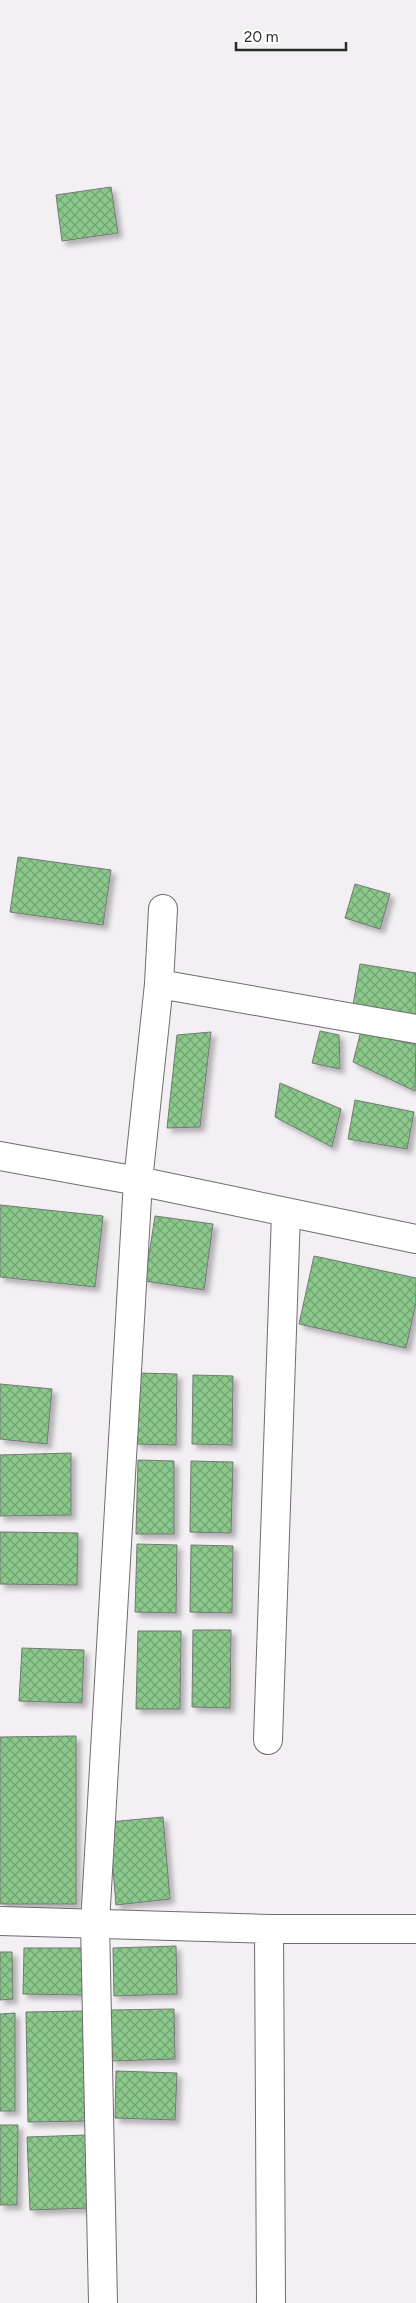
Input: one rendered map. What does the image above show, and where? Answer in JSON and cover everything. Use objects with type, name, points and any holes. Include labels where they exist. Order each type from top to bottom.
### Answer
[{"type":"street","points":[[103,2303],[95,1923],[138,1181],[159,984],[163,909]]},
{"type":"street","points":[[159,984],[416,1029]]},
{"type":"street","points":[[0,1156],[138,1181],[416,1239]]},
{"type":"street","points":[[268,1740],[286,1213]]},
{"type":"street","points":[[0,1920],[269,1929],[416,1929]]},
{"type":"street","points":[[269,1929],[271,2303]]},
{"type":"building","points":[[111,187],[118,233],[62,241],[56,195]]},
{"type":"building","points":[[18,857],[111,870],[103,925],[10,912]]},
{"type":"building","points":[[355,884],[390,894],[380,929],[345,918]]},
{"type":"building","points":[[360,964],[416,973],[416,1021],[352,1011]]},
{"type":"building","points":[[320,1031],[339,1035],[340,1069],[312,1063]]},
{"type":"building","points":[[361,1031],[416,1045],[415,1091],[353,1062]]},
{"type":"building","points":[[211,1032],[200,1127],[167,1128],[177,1035]]},
{"type":"building","points":[[280,1083],[341,1109],[332,1147],[275,1117]]},
{"type":"building","points":[[355,1100],[414,1112],[407,1149],[348,1139]]},
{"type":"building","points":[[0,1205],[103,1216],[95,1287],[0,1277]]},
{"type":"building","points":[[155,1216],[213,1224],[204,1290],[145,1281]]},
{"type":"building","points":[[314,1256],[416,1278],[416,1303],[406,1348],[299,1324]]},
{"type":"building","points":[[137,1373],[177,1374],[176,1445],[136,1444]]},
{"type":"building","points":[[193,1375],[233,1376],[232,1445],[192,1444]]},
{"type":"building","points":[[0,1384],[52,1389],[47,1444],[0,1439]]},
{"type":"building","points":[[71,1453],[71,1515],[0,1516],[0,1455]]},
{"type":"building","points":[[138,1460],[174,1461],[174,1534],[136,1534]]},
{"type":"building","points":[[191,1461],[233,1462],[231,1533],[190,1532]]},
{"type":"building","points":[[0,1532],[78,1533],[77,1585],[0,1584]]},
{"type":"building","points":[[137,1544],[177,1545],[176,1613],[135,1612]]},
{"type":"building","points":[[191,1545],[233,1546],[232,1613],[190,1612]]},
{"type":"building","points":[[193,1630],[231,1630],[230,1708],[192,1707]]},
{"type":"building","points":[[138,1631],[181,1631],[180,1709],[136,1709]]},
{"type":"building","points":[[22,1648],[84,1650],[82,1703],[19,1701]]},
{"type":"building","points":[[76,1736],[76,1904],[0,1904],[0,1737]]},
{"type":"building","points":[[163,1817],[170,1899],[116,1905],[109,1822]]},
{"type":"building","points":[[176,1946],[177,1994],[114,1996],[113,1948]]},
{"type":"building","points":[[24,1948],[83,1948],[82,1995],[23,1994]]},
{"type":"building","points":[[0,1952],[12,1952],[13,1999],[0,2000]]},
{"type":"building","points":[[174,2009],[175,2059],[112,2061],[111,2010]]},
{"type":"building","points":[[86,2011],[87,2121],[28,2122],[26,2012]]},
{"type":"building","points":[[15,2013],[15,2111],[0,2111],[0,2014]]},
{"type":"building","points":[[116,2071],[177,2073],[175,2120],[115,2118]]},
{"type":"building","points":[[0,2125],[18,2125],[17,2205],[0,2205]]},
{"type":"building","points":[[87,2135],[90,2208],[30,2210],[27,2137]]}]
